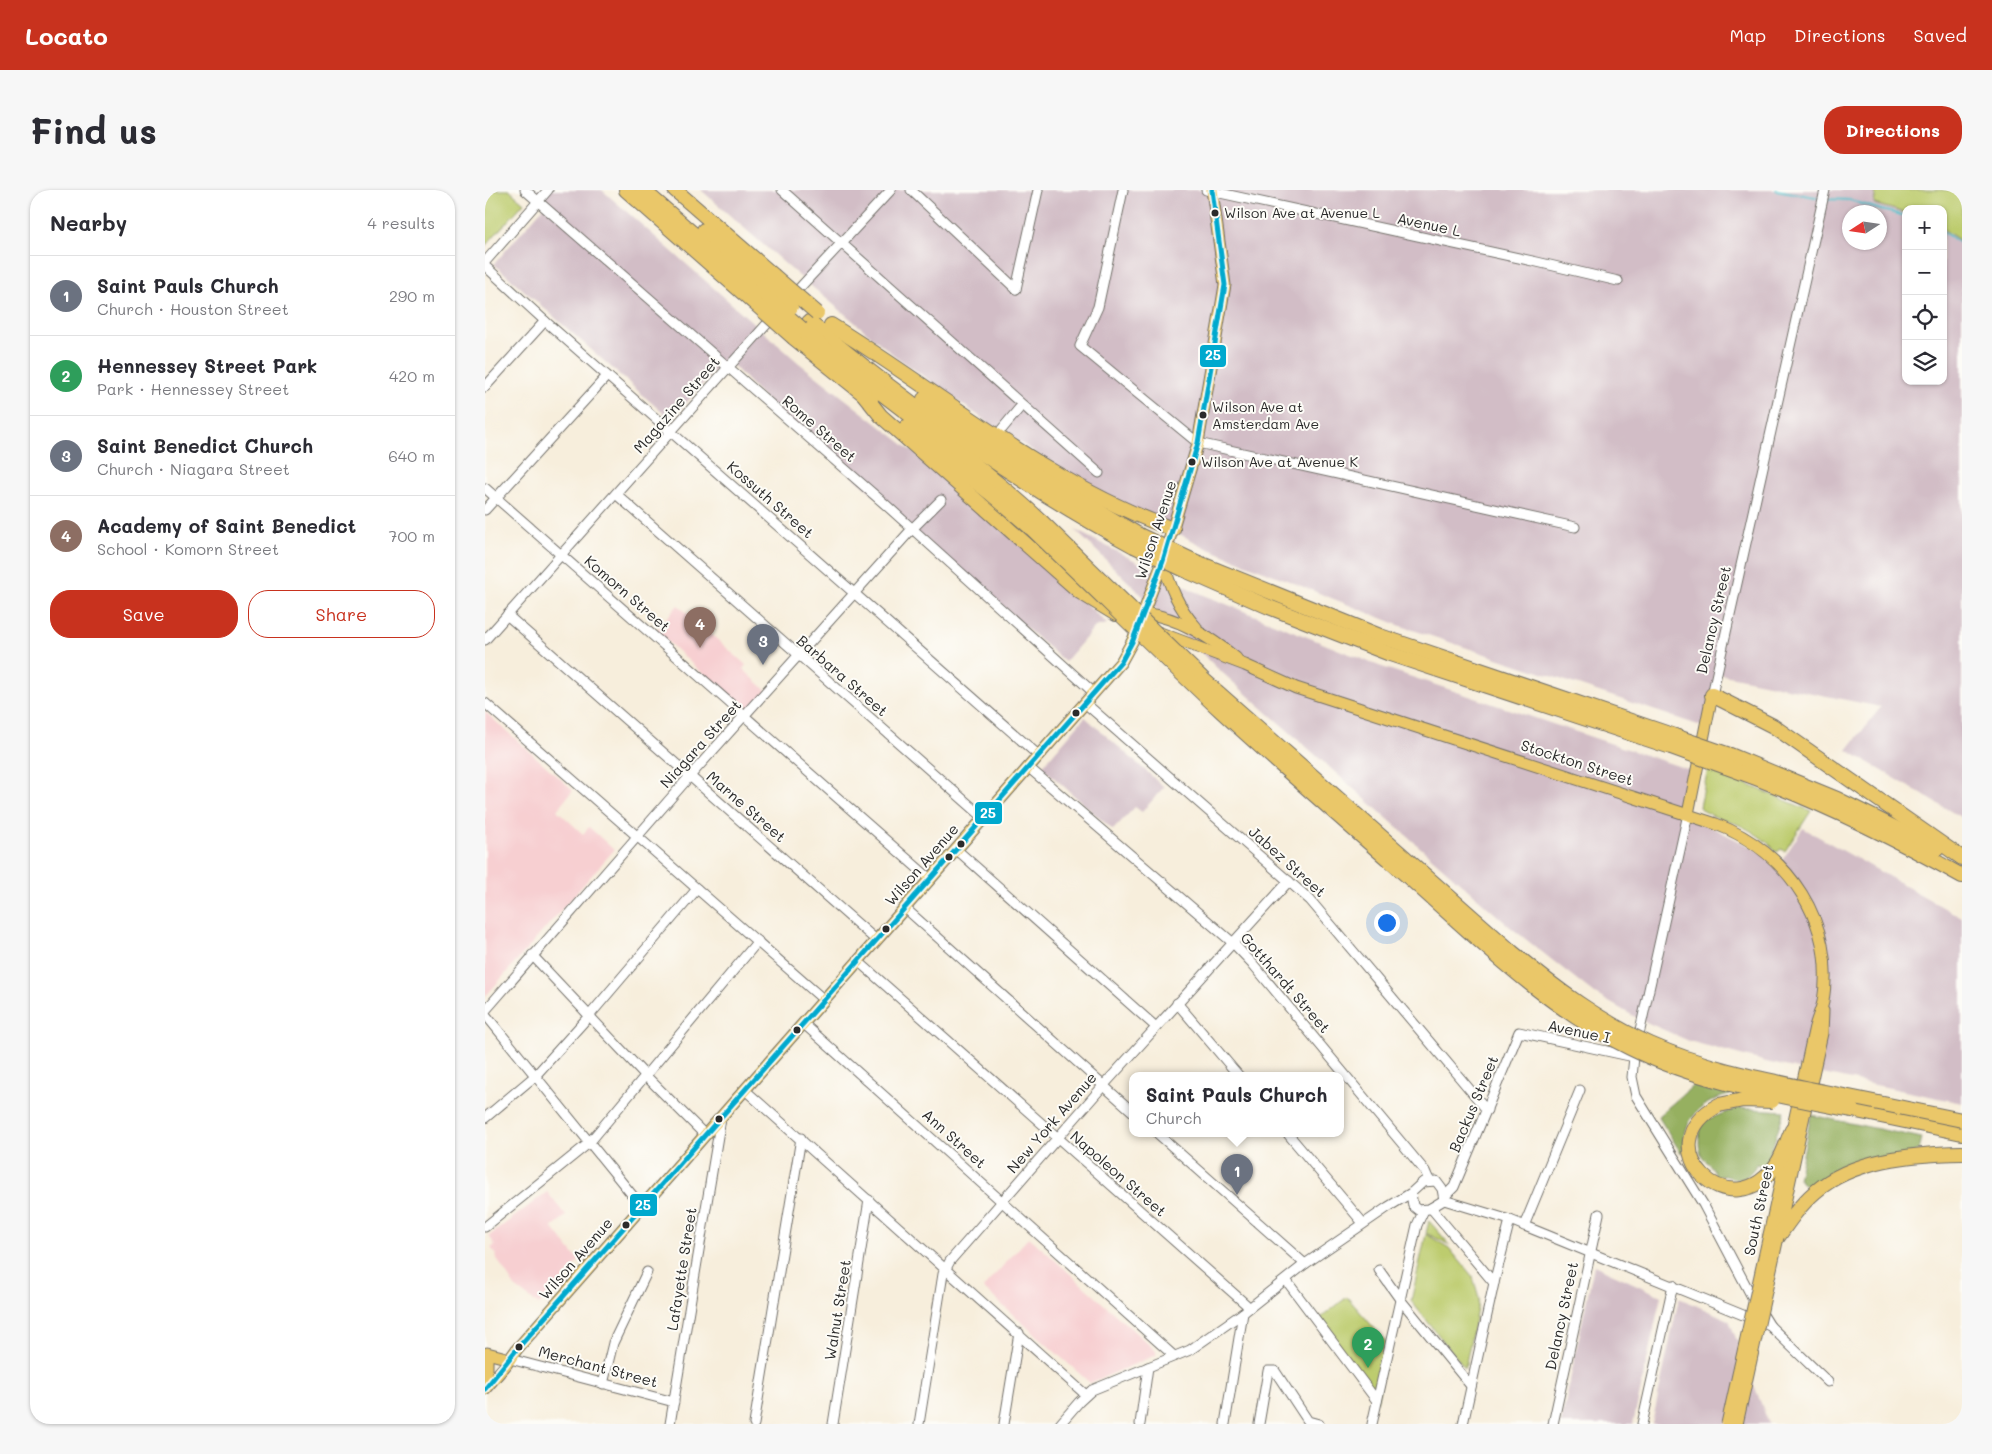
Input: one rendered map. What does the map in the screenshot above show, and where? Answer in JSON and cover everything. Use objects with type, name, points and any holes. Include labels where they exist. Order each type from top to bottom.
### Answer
[{"type":"highway","points":[[625,190],[762,288]]},
{"type":"highway","points":[[643,190],[762,288],[877,391],[990,478],[1228,717],[1498,956],[1564,1009],[1624,1045],[1683,1070],[1747,1088],[1962,1133]]},
{"type":"highway","points":[[657,190],[762,288],[805,325],[969,445],[1048,497],[1269,607],[1390,654],[1673,741],[1837,799],[1962,862]]},
{"type":"highway","points":[[675,190],[762,288]]},
{"type":"highway","points":[[805,325],[831,325],[866,346],[954,408],[1046,466],[1112,502],[1173,528]]},
{"type":"highway","points":[[805,325],[881,416],[1080,592],[1110,611],[1142,619]]},
{"type":"highway","points":[[831,325],[920,396],[990,445],[1137,540]]},
{"type":"highway","points":[[865,396],[990,493],[1036,525],[1205,681],[1512,952],[1552,985],[1588,1011],[1651,1045],[1711,1066],[1761,1079],[1962,1120]]},
{"type":"highway","points":[[1712,696],[1773,726],[1962,858]]},
{"type":"highway","points":[[1728,761],[1908,847],[1962,876]]},
{"type":"highway","points":[[1792,1130],[1777,1162],[1763,1178],[1743,1189],[1724,1189],[1714,1186],[1695,1167],[1691,1157],[1690,1145],[1695,1124],[1702,1115],[1719,1105],[1735,1101],[1761,1100],[1852,1110]]},
{"type":"highway","points":[[1773,1236],[1822,1186],[1848,1172],[1895,1159],[1962,1153]]},
{"type":"main road","name":"Wilson Avenue","points":[[485,1389],[642,1207],[1121,662],[1142,619],[1163,561],[1198,443],[1225,285],[1210,190]]},
{"type":"main road","points":[[1163,561],[1175,597],[1184,614],[1203,636]]},
{"type":"main road","name":"Stockton Street","points":[[1142,619],[1176,620],[1226,650],[1245,665]]},
{"type":"main road","name":"Stockton Street","points":[[1142,619],[1296,688],[1687,814],[1741,834],[1762,848],[1784,868],[1804,896],[1815,919],[1822,943],[1825,971]]},
{"type":"main road","name":"Delancy Street","points":[[1687,814],[1712,696]]},
{"type":"main road","name":"South Street","points":[[1727,1424],[1822,1033],[1825,971]]},
{"type":"main road","name":"South Street","points":[[1737,1424],[1792,1130],[1813,1031],[1822,1004]]},
{"type":"main road","points":[[485,1379],[487,1369],[486,1351]]},
{"type":"main road","name":"Merchant Street","points":[[486,1351],[510,1359]]},
{"type":"street","name":"Rome Street","points":[[525,190],[913,529],[1093,692]]},
{"type":"street","points":[[485,264],[548,190]]},
{"type":"street","points":[[782,190],[1099,473]]},
{"type":"street","name":"Magazine Street","points":[[485,640],[727,368],[840,243],[891,190]]},
{"type":"street","points":[[911,190],[1016,288],[1038,190]]},
{"type":"street","points":[[1123,190],[1098,306],[1080,346],[1198,443],[1575,527]]},
{"type":"street","name":"Avenue L","points":[[1210,190],[1618,281]]},
{"type":"street","name":"Delancy Street","points":[[1712,696],[1825,190]]},
{"type":"street","name":"Kossuth Street","points":[[485,264],[545,321],[1038,755]]},
{"type":"street","points":[[485,387],[545,321]]},
{"type":"street","points":[[485,510],[607,376]]},
{"type":"street","points":[[1002,429],[1022,405]]},
{"type":"street","name":"Komorn Street","points":[[485,488],[930,879]]},
{"type":"street","name":"Barbara Street","points":[[616,494],[983,818]]},
{"type":"street","name":"Niagara Street","points":[[485,1012],[532,955],[690,776],[941,500]]},
{"type":"street","name":"Marne Street","points":[[507,614],[876,940]]},
{"type":"street","points":[[485,703],[824,1000]]},
{"type":"street","name":"Jabez Street","points":[[1085,703],[1310,900],[1487,1110]]},
{"type":"street","name":"Gotthardt Street","points":[[1027,767],[1232,942],[1252,963],[1343,1072]]},
{"type":"street","name":"Delancy Street","points":[[1687,814],[1635,1057],[1632,1077],[1635,1096],[1703,1204],[1752,1297],[1771,1326]]},
{"type":"street","points":[[956,849],[1156,1027]]},
{"type":"street","name":"New York Avenue","points":[[919,1424],[943,1274],[946,1268],[1002,1200],[1103,1086],[1289,881]]},
{"type":"street","points":[[485,1118],[535,1076],[589,1016],[697,889]]},
{"type":"street","points":[[905,908],[1129,1109]]},
{"type":"street","points":[[485,1227],[589,1143],[758,941]]},
{"type":"street","points":[[532,955],[705,1136]]},
{"type":"street","name":"Napoleon Street","points":[[858,961],[1246,1310]]},
{"type":"street","points":[[1177,1003],[1236,1072]]},
{"type":"street","points":[[485,1012],[642,1207]]},
{"type":"street","name":"Ann Street","points":[[804,1024],[1174,1356]]},
{"type":"street","name":"Avenue I","points":[[1519,1032],[1635,1057]]},
{"type":"street","name":"Backus Street","points":[[1443,1195],[1454,1187],[1519,1032]]},
{"type":"street","name":"Gotthardt Street","points":[[1344,1074],[1425,1171],[1429,1180]]},
{"type":"street","points":[[745,1090],[801,1138],[1086,1395]]},
{"type":"street","points":[[1524,1226],[1580,1090]]},
{"type":"street","name":"Lafayette Street","points":[[670,1424],[721,1118]]},
{"type":"street","points":[[1161,1137],[1305,1264]]},
{"type":"street","points":[[1291,1137],[1363,1223]]},
{"type":"street","points":[[754,1424],[801,1138]]},
{"type":"street","points":[[1060,1424],[1092,1390],[1189,1350],[1246,1310],[1305,1264],[1363,1223],[1411,1193],[1423,1182],[1429,1180],[1436,1181],[1443,1195],[1510,1220],[1771,1326],[1828,1382]]},
{"type":"street","points":[[1411,1193],[1417,1225]]},
{"type":"street","points":[[1372,1424],[1417,1225],[1428,1209],[1443,1195]]},
{"type":"street","name":"Walnut Street","points":[[833,1424],[869,1200]]},
{"type":"street","points":[[1413,1206],[1418,1210],[1428,1209]]},
{"type":"street","points":[[1428,1209],[1494,1282]]},
{"type":"street","name":"Delancy Street","points":[[1553,1424],[1599,1214]]},
{"type":"street","points":[[1463,1424],[1494,1282],[1510,1220]]},
{"type":"street","points":[[1379,1270],[1399,1298],[1471,1386]]},
{"type":"street","points":[[603,1384],[613,1343],[647,1272]]},
{"type":"street","points":[[1286,1280],[1377,1401]]},
{"type":"street","points":[[1642,1424],[1673,1286]]},
{"type":"street","points":[[1225,1424],[1246,1310]]},
{"type":"street","points":[[1004,1424],[1019,1333]]},
{"type":"street","name":"Merchant Street","points":[[510,1359],[674,1402]]},
{"type":"street","points":[[1139,1424],[1148,1367]]},
{"type":"street","points":[[1259,1424],[1268,1371],[1275,1371],[1304,1423],[1319,1424]]},
{"type":"shaded area","points":[[535,190],[602,190],[799,363],[998,518],[1107,624],[1095,627],[1065,662],[768,402],[726,358],[671,420],[494,264],[548,202]]},
{"type":"shaded area","points":[[701,190],[1876,190],[1874,204],[1878,205],[1842,205],[1842,250],[1887,250],[1887,208],[1902,212],[1902,385],[1947,385],[1947,232],[1962,242],[1962,818],[1847,750],[1881,707],[1719,674],[1707,728],[1401,626],[1209,549],[1106,497],[986,421],[894,355],[792,270]]},
{"type":"shaded area","points":[[1075,530],[1194,591],[1379,666],[1696,772],[1685,814],[1781,862],[1803,828],[1962,918],[1962,1103],[1770,1063],[1689,1041],[1637,1018],[1595,994],[1509,926],[1217,668]]},
{"type":"shaded area","points":[[678,605],[746,665],[743,669],[769,693],[749,716],[656,631]]},
{"type":"shaded area","points":[[485,712],[573,790],[557,810],[583,834],[589,827],[614,850],[485,997]]},
{"type":"shaded area","points":[[1085,717],[1164,787],[1142,812],[1135,807],[1113,830],[1042,767]]},
{"type":"shaded area","points":[[547,1192],[566,1216],[552,1227],[579,1261],[539,1305],[515,1287],[495,1256],[496,1254],[491,1248],[495,1245],[489,1236]]},
{"type":"shaded area","points":[[1029,1237],[1156,1351],[1156,1355],[1090,1383],[983,1288]]},
{"type":"shaded area","points":[[1594,1265],[1661,1296],[1633,1424],[1561,1424]]},
{"type":"shaded area","points":[[1679,1298],[1729,1320],[1769,1424],[1652,1424]]},
{"type":"green space","points":[[485,190],[509,190],[524,203],[485,246]]},
{"type":"green space","points":[[1876,190],[1962,190],[1962,242],[1947,232],[1947,205],[1902,205],[1902,212],[1887,208],[1887,205],[1874,204]]},
{"type":"green space","points":[[1708,768],[1811,811],[1785,851],[1781,849],[1777,852],[1763,839],[1747,829],[1731,821],[1711,815],[1700,807]]},
{"type":"green space","points":[[1695,1084],[1730,1093],[1730,1095],[1708,1103],[1696,1113],[1691,1119],[1685,1134],[1681,1153],[1658,1116]]},
{"type":"green space","points":[[1738,1108],[1784,1111],[1766,1167],[1757,1164],[1745,1178],[1717,1177],[1700,1153],[1699,1139],[1703,1121]]},
{"type":"green space","points":[[1811,1115],[1922,1138],[1919,1150],[1809,1189],[1798,1179]]},
{"type":"green space","points":[[1429,1221],[1450,1245],[1426,1233]]},
{"type":"green space","points":[[1426,1234],[1449,1248],[1473,1277],[1479,1299],[1465,1368],[1411,1301]]},
{"type":"green space","points":[[1347,1297],[1389,1345],[1377,1401],[1317,1321]]},
{"type":"waterway","points":[[1776,190],[1821,198]]},
{"type":"waterway","points":[[1826,199],[1850,200],[1902,215]]},
{"type":"waterway","points":[[1947,235],[1962,244]]},
{"type":"transit line","name":"25","points":[[485,1389],[517,1349],[1121,662],[1133,640],[1163,561],[1198,443],[1225,285],[1212,190]]},
{"type":"place","name":"Wilson Ave at Avenue L","points":[[1215,213]]},
{"type":"place","name":"Wilson Ave at Amsterdam Ave","points":[[1203,415]]},
{"type":"place","name":"Wilson Ave at Avenue K","points":[[1192,462]]},
{"type":"place","name":"Academy of Saint Benedict","points":[[700,648]]},
{"type":"place","name":"Saint Benedict Church","points":[[763,665]]},
{"type":"place","name":"Saint Pauls Church","points":[[1237,1195]]},
{"type":"place","name":"Hennessey Street Park","points":[[1368,1368]]}]
